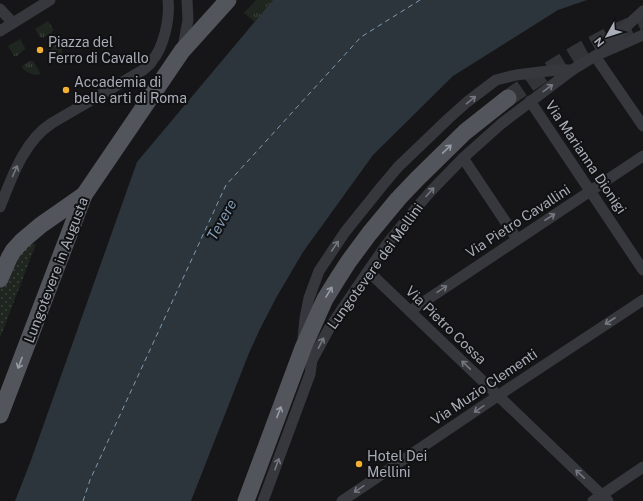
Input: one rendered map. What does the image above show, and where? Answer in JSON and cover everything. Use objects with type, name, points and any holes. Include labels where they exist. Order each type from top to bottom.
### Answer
[{"type":"main road","name":"Lungotevere in Augusta","points":[[0,415],[84,195],[182,51],[228,0]]},
{"type":"main road","name":"Lungotevere dei Mellini","points":[[258,499],[303,348],[328,293],[349,260],[407,189],[446,149],[508,98]]},
{"type":"main road","points":[[0,279],[13,251],[22,241],[41,225],[84,195]]},
{"type":"street","points":[[0,31],[50,0]]},
{"type":"street","points":[[0,207],[20,161],[29,146],[41,131],[52,123],[143,70],[152,62],[159,51],[166,31],[169,10],[168,0]]},
{"type":"street","points":[[182,51],[188,23],[187,0]]},
{"type":"street","points":[[0,9],[13,23]]},
{"type":"street","points":[[643,11],[595,56],[643,126]]},
{"type":"street","name":"Lungotevere dei Mellini","points":[[258,499],[310,374],[312,360],[330,326],[387,244],[417,207],[463,158],[501,124],[530,101],[572,70],[595,56],[643,35]]},
{"type":"street","points":[[303,348],[304,318],[308,298],[319,271],[349,227],[398,167],[467,102],[496,80],[516,74],[572,70]]},
{"type":"street","name":"Via Marianna Dionigi","points":[[530,101],[643,270]]},
{"type":"street","name":"Via Pietro Cavallini","points":[[410,311],[643,156]]},
{"type":"street","points":[[463,158],[517,239]]},
{"type":"street","name":"Via Pietro Cossa","points":[[368,271],[498,396],[601,499]]},
{"type":"street","name":"Via Muzio Clementi","points":[[342,501],[643,300]]},
{"type":"street","points":[[601,499],[643,467]]},
{"type":"green space","points":[[256,0],[273,0],[255,22],[244,13]]},
{"type":"green space","points":[[48,21],[53,31],[43,38],[40,37],[35,29]]},
{"type":"green space","points":[[20,39],[25,49],[17,56],[14,56],[8,46]]},
{"type":"green space","points":[[59,43],[62,45],[62,54],[60,62],[58,62],[50,49]]},
{"type":"green space","points":[[29,61],[34,62],[40,74],[31,74],[23,69],[22,66]]},
{"type":"green space","points":[[25,243],[36,244],[0,338],[0,288],[3,279]]},
{"type":"water","name":"Tevere","points":[[273,0],[587,0],[558,10],[453,76],[373,155],[303,252],[276,298],[249,353],[191,501],[15,501],[30,463],[137,162]]},
{"type":"ferry route","points":[[83,501],[90,480],[226,185],[361,37],[420,0]]},
{"type":"tunnel","points":[[508,98],[573,55],[608,36],[643,20]]},
{"type":"place","name":"Piazza del Ferro di Cavallo","points":[[40,50]]},
{"type":"place","name":"Accademia di belle arti di Roma","points":[[66,90]]},
{"type":"place","name":"Hotel Dei Mellini","points":[[359,464]]}]
